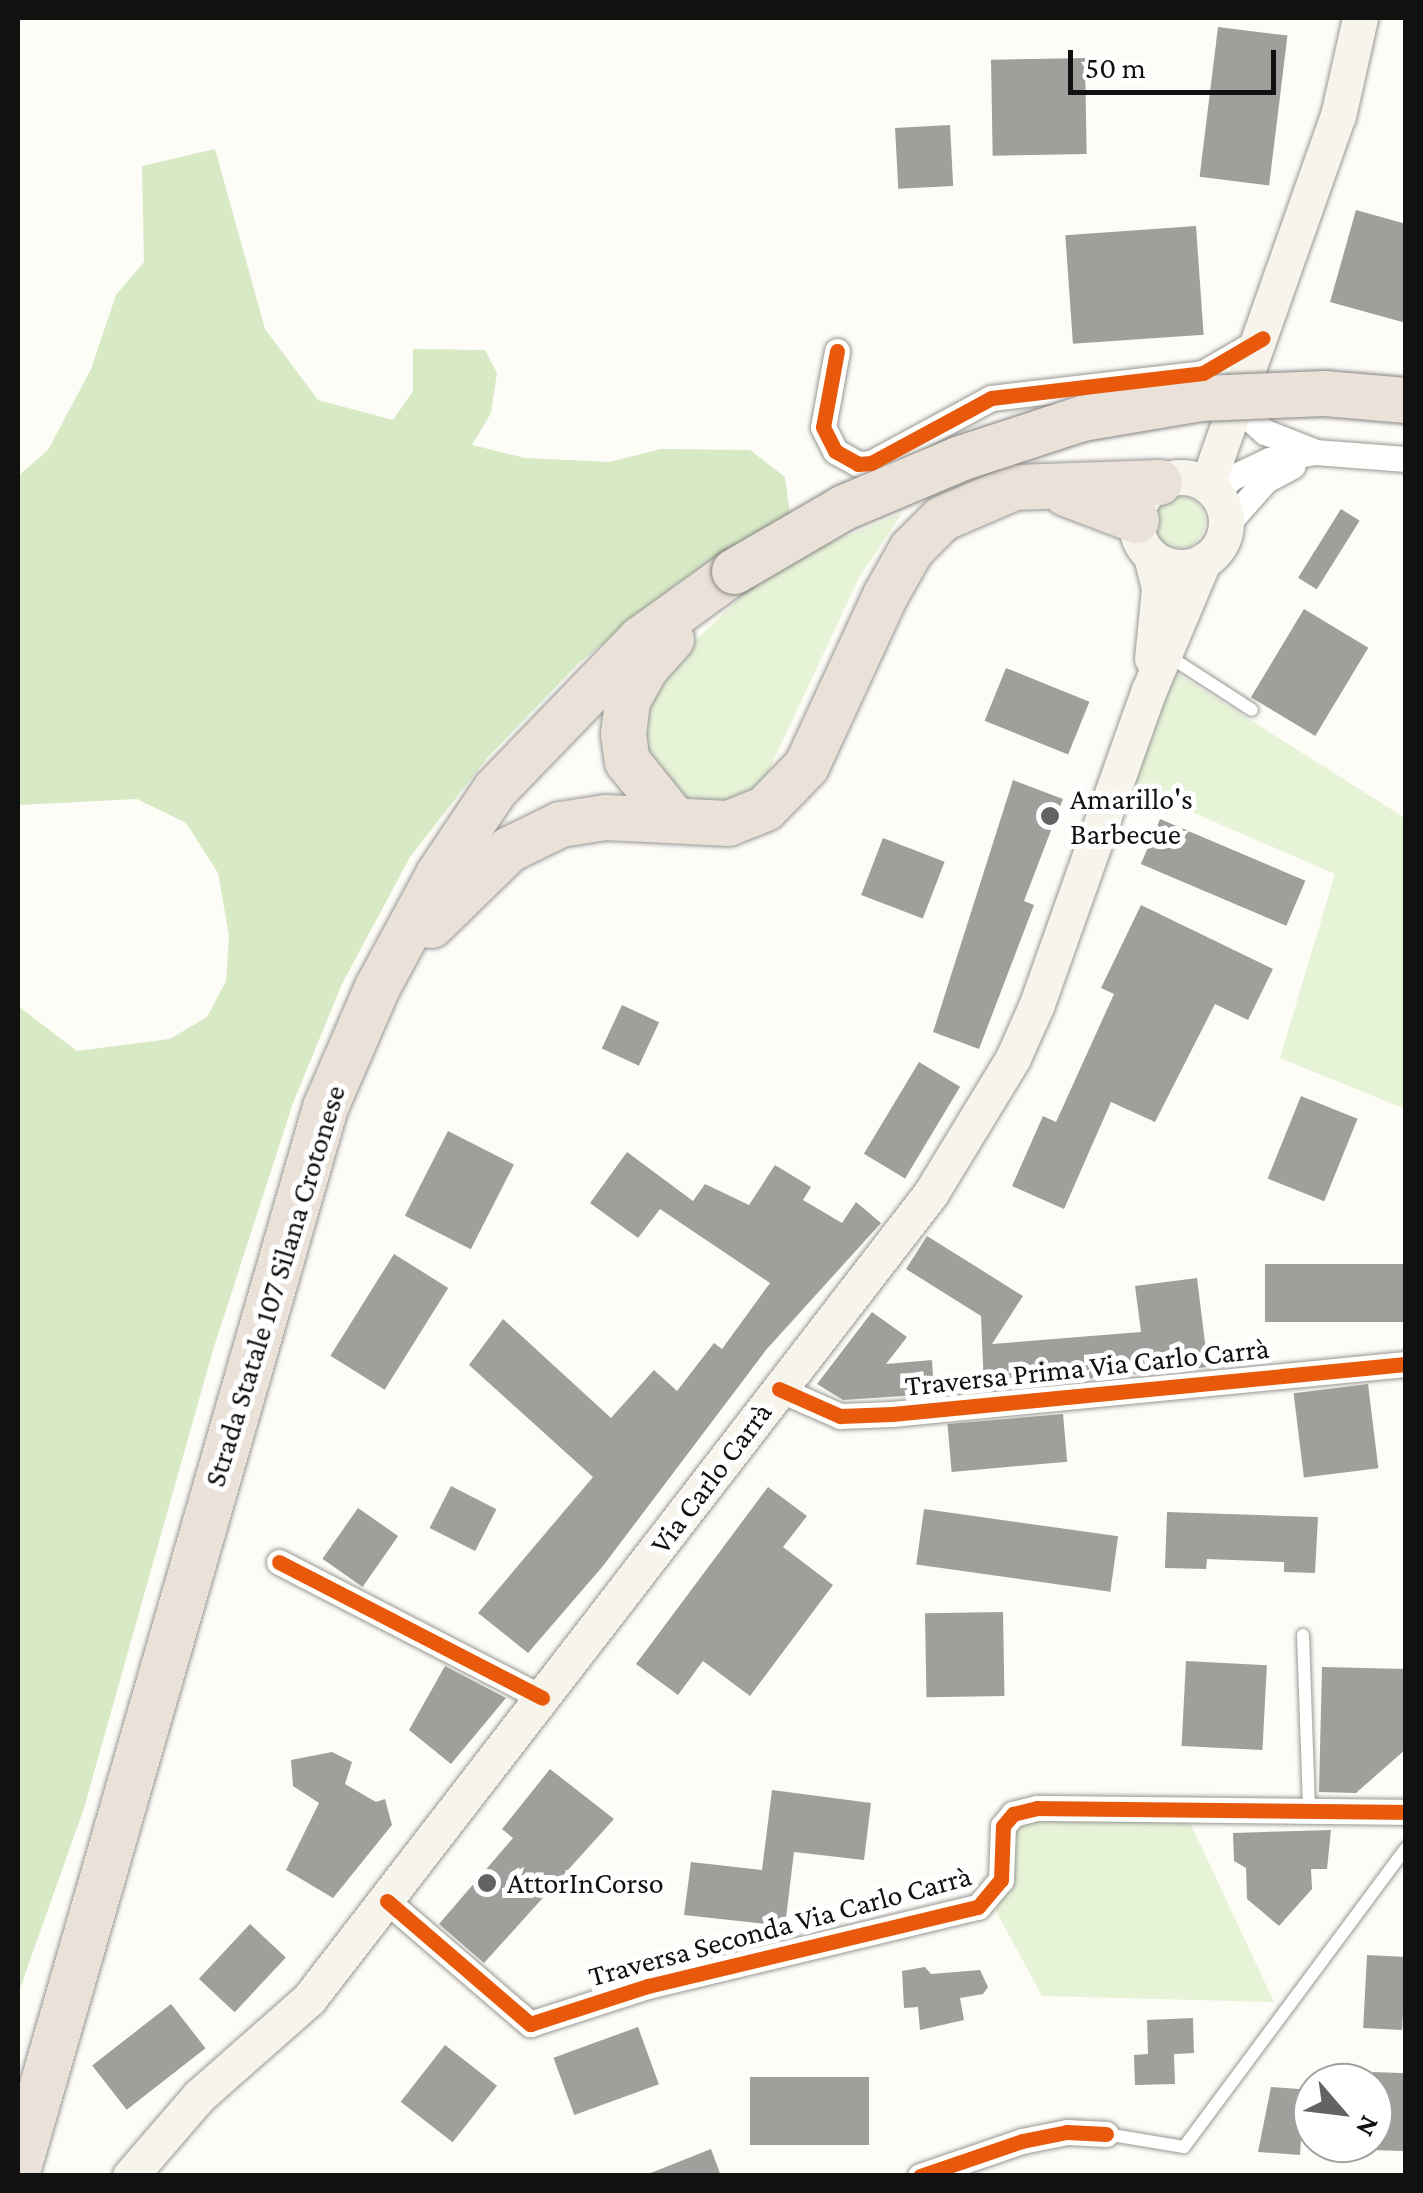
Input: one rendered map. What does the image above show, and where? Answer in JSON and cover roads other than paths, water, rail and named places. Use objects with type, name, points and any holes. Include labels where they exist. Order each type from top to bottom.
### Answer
[{"type":"highway","name":"Strada Statale 107 Silana Crotonese","points":[[18,2168],[102,1860],[325,1107],[378,987],[438,874],[495,789],[642,638],[734,571],[844,507],[960,458],[1082,418],[1200,398],[1324,393],[1406,400]]},
{"type":"highway","points":[[378,987],[462,890],[509,849],[560,824],[606,817],[728,823],[764,808],[806,766],[911,549],[942,518],[976,499],[1045,484],[1165,480]]},
{"type":"highway","points":[[1045,484],[1143,538]]},
{"type":"highway","points":[[674,819],[648,795],[627,761],[628,701],[645,668],[734,571]]},
{"type":"highway","points":[[18,2082],[102,1860]]},
{"type":"main road","points":[[1258,352],[1165,480],[1142,498],[1143,538],[1177,566],[1204,560],[1238,408],[1258,352],[1338,116],[1360,18]]},
{"type":"main road","points":[[1165,480],[1216,501]]},
{"type":"main road","name":"Via Carlo Carrà","points":[[1143,538],[1159,589],[1149,690]]},
{"type":"main road","name":"Via Carlo Carrà","points":[[130,2176],[198,2096],[309,1999],[932,1193],[1013,1058],[1066,932],[1149,690],[1204,560]]},
{"type":"street","points":[[837,351],[823,427],[835,452],[858,464],[872,463],[991,398],[1203,374],[1258,352]]},
{"type":"street","points":[[1238,408],[1265,432],[1316,452],[1406,459]]},
{"type":"street","points":[[1216,501],[1266,480],[1316,452]]},
{"type":"street","name":"Traversa Prima Via Carlo Carrà","points":[[779,1389],[840,1416],[892,1414],[1406,1364]]},
{"type":"street","points":[[279,1562],[542,1698]]},
{"type":"street","name":"Traversa Seconda Via Carlo Carrà","points":[[388,1901],[530,2024],[648,1986],[978,1907],[1001,1880],[999,1842],[1014,1814],[1036,1808],[1406,1812]]},
{"type":"street","points":[[920,2176],[1022,2141],[1067,2132],[1106,2134]]},
{"type":"lane","points":[[1165,653],[1252,710]]},
{"type":"lane","points":[[1303,1635],[1309,1812]]},
{"type":"lane","points":[[1106,2134],[1184,2147],[1406,1848]]},
{"type":"place","name":"Amarillo's Barbecue","points":[[1050,816]]},
{"type":"place","name":"AttorInCorso","points":[[487,1883]]}]
